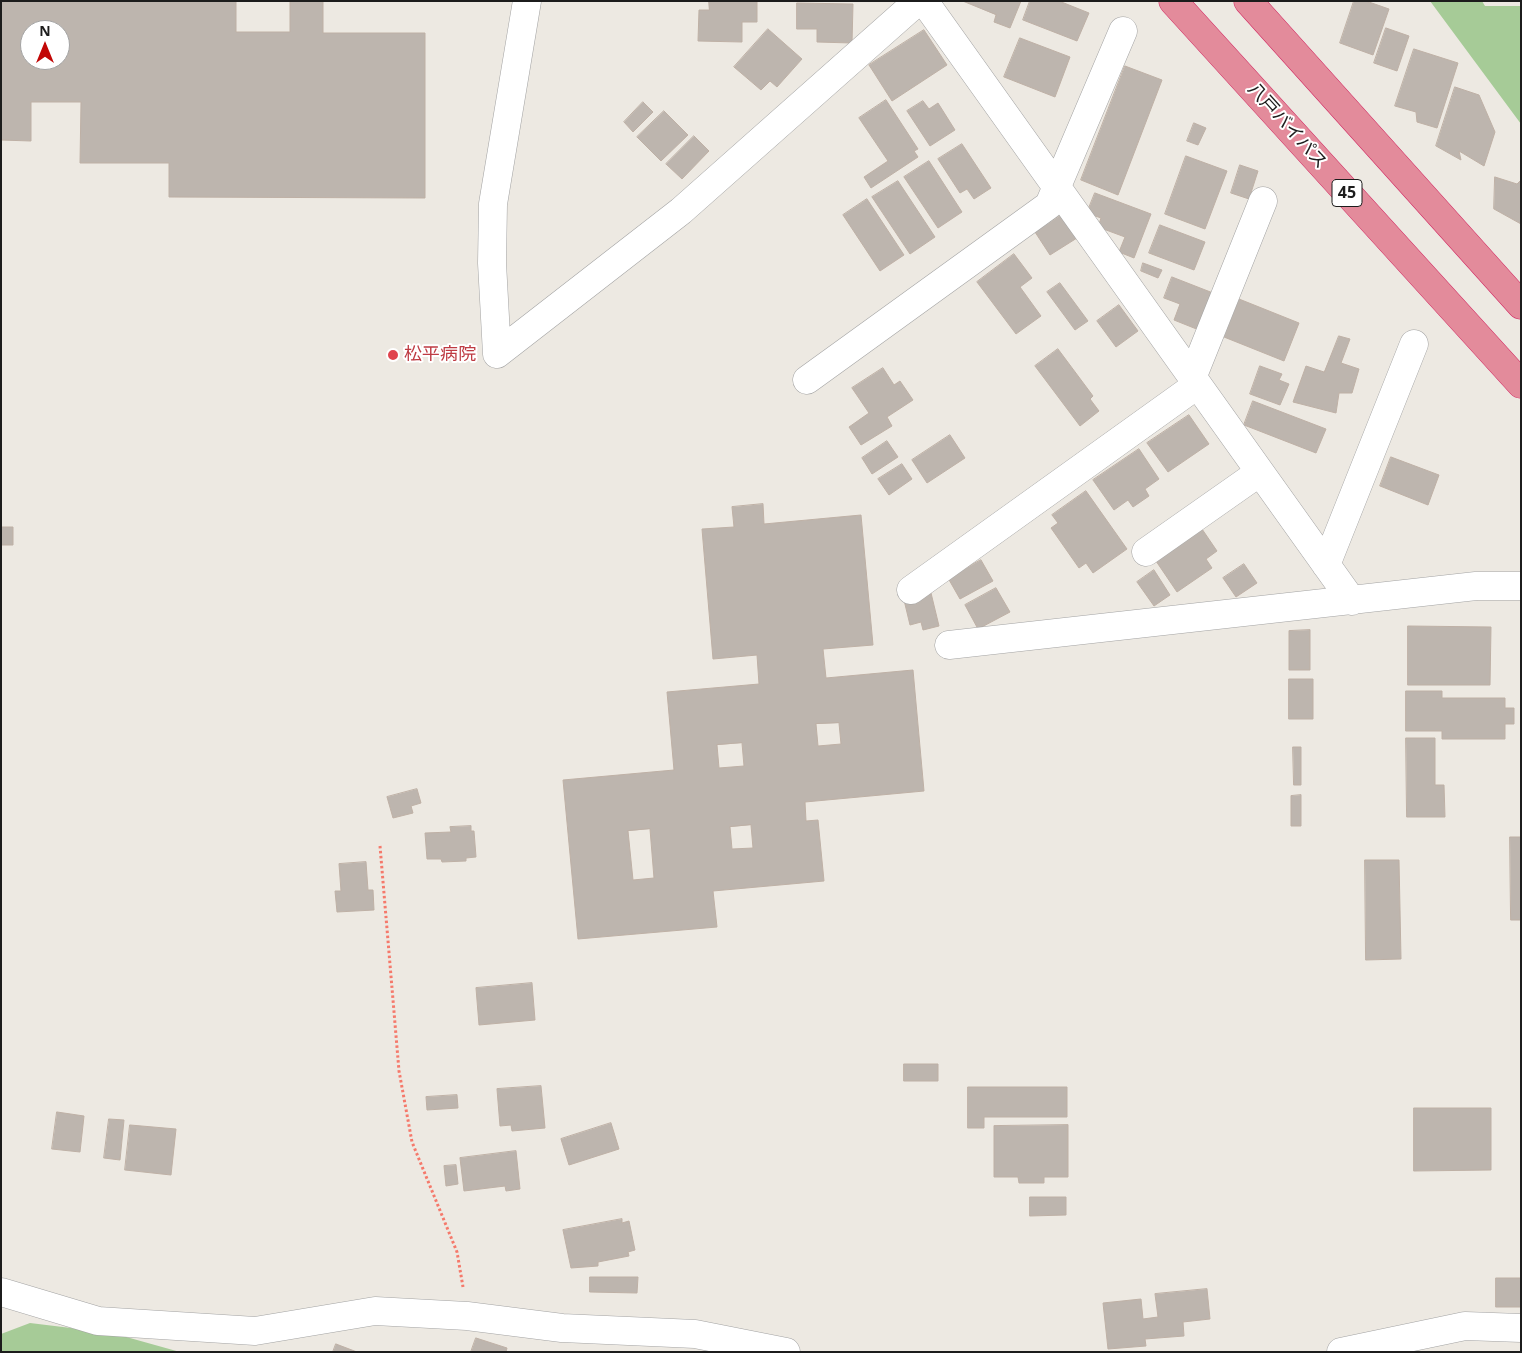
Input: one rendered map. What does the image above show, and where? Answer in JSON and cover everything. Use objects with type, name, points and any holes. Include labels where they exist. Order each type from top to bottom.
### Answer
[{"type":"highway","name":"八戸バイパス","points":[[1173,1],[1521,384]]},
{"type":"highway","points":[[1248,1],[1521,305]]},
{"type":"street","points":[[527,1],[493,204],[492,263],[497,354],[681,210],[918,1]]},
{"type":"street","points":[[924,1],[1352,601]]},
{"type":"street","points":[[808,380],[1049,205],[1123,31]]},
{"type":"street","points":[[911,590],[1194,381],[1263,201]]},
{"type":"street","points":[[1326,564],[1414,344]]},
{"type":"street","points":[[1146,552],[1260,472]]},
{"type":"street","points":[[949,645],[1476,586],[1521,586]]},
{"type":"street","points":[[1,1292],[98,1321],[255,1331],[375,1311],[467,1316],[562,1328],[694,1334],[786,1352]]},
{"type":"street","points":[[1341,1352],[1465,1326],[1521,1328]]},
{"type":"path","points":[[380,846],[399,1071],[412,1142],[457,1252],[467,1316]]},
{"type":"green space","points":[[1430,1],[1482,1],[1485,6],[1521,6],[1521,124]]},
{"type":"green space","points":[[30,1323],[112,1333],[180,1352],[1,1352],[1,1334]]},
{"type":"building","points":[[1,1],[236,1],[236,32],[290,32],[290,1],[323,1],[323,33],[425,33],[425,198],[169,197],[169,163],[80,163],[81,102],[31,102],[31,141],[1,140]]},
{"type":"building","points":[[709,1],[757,1],[757,22],[742,22],[742,42],[698,41],[699,10],[709,10]]},
{"type":"building","points":[[963,1],[1021,1],[1010,28],[994,22],[996,15]]},
{"type":"building","points":[[1030,1],[1059,1],[1089,13],[1077,41],[1023,20]]},
{"type":"building","points":[[1354,1],[1366,1],[1389,9],[1373,55],[1340,43]]},
{"type":"building","points":[[797,3],[853,4],[852,43],[817,42],[817,29],[797,29]]},
{"type":"building","points":[[1386,28],[1409,36],[1397,71],[1374,63]]},
{"type":"building","points":[[768,29],[802,59],[777,87],[770,81],[761,90],[734,67]]},
{"type":"building","points":[[924,30],[947,65],[892,101],[869,65]]},
{"type":"building","points":[[1020,38],[1070,57],[1055,97],[1004,77]]},
{"type":"building","points":[[1414,49],[1458,63],[1437,128],[1417,122],[1416,112],[1395,106]]},
{"type":"building","points":[[1125,66],[1162,80],[1118,195],[1081,180]]},
{"type":"building","points":[[1455,87],[1479,95],[1495,132],[1484,166],[1459,151],[1461,160],[1436,146]]},
{"type":"building","points":[[886,100],[918,149],[914,151],[918,157],[871,188],[864,177],[888,161],[859,118]]},
{"type":"building","points":[[923,101],[929,109],[938,103],[955,130],[930,146],[907,111]]},
{"type":"building","points":[[643,102],[653,112],[633,132],[624,122]]},
{"type":"building","points":[[664,111],[688,135],[661,161],[637,137]]},
{"type":"building","points":[[1194,123],[1206,128],[1198,145],[1187,141]]},
{"type":"building","points":[[694,136],[709,151],[682,179],[666,164]]},
{"type":"building","points":[[962,144],[991,188],[974,199],[967,189],[960,193],[938,159]]},
{"type":"building","points":[[1186,156],[1227,171],[1205,229],[1165,214]]},
{"type":"building","points":[[929,161],[962,212],[938,228],[904,177]]},
{"type":"building","points":[[1240,165],[1258,171],[1249,199],[1231,193]]},
{"type":"building","points":[[1495,177],[1517,184],[1521,180],[1521,224],[1494,209]]},
{"type":"building","points":[[898,181],[935,237],[910,254],[872,197]]},
{"type":"building","points":[[1095,193],[1151,214],[1134,258],[1119,252],[1125,237],[1098,227],[1101,218],[1087,213]]},
{"type":"building","points":[[867,199],[904,255],[880,271],[843,215]]},
{"type":"building","points":[[1061,215],[1077,238],[1050,255],[1035,232]]},
{"type":"building","points":[[1160,225],[1205,242],[1194,270],[1149,253]]},
{"type":"building","points":[[1014,254],[1032,278],[1020,287],[1041,316],[1016,334],[977,282]]},
{"type":"building","points":[[1143,263],[1162,270],[1158,278],[1141,271]]},
{"type":"building","points":[[1172,277],[1213,293],[1199,330],[1174,320],[1180,304],[1164,298]]},
{"type":"building","points":[[1060,283],[1088,321],[1075,330],[1047,292]]},
{"type":"building","points":[[1239,299],[1299,323],[1284,361],[1224,337]]},
{"type":"building","points":[[1119,305],[1138,331],[1116,347],[1097,321]]},
{"type":"building","points":[[1339,336],[1350,339],[1341,363],[1359,369],[1352,393],[1339,393],[1336,413],[1293,402],[1306,366],[1324,372]]},
{"type":"building","points":[[1058,349],[1093,396],[1090,399],[1099,411],[1080,426],[1035,366]]},
{"type":"building","points":[[1260,366],[1282,374],[1279,380],[1289,384],[1280,405],[1250,394]]},
{"type":"building","points":[[883,368],[894,385],[900,381],[913,400],[887,417],[892,426],[861,445],[849,427],[869,413],[852,388]]},
{"type":"building","points":[[1253,401],[1326,429],[1316,453],[1244,425]]},
{"type":"building","points":[[1189,415],[1209,444],[1168,472],[1147,443]]},
{"type":"building","points":[[950,435],[965,458],[927,483],[912,460]]},
{"type":"building","points":[[887,441],[898,457],[872,474],[862,458]]},
{"type":"building","points":[[1139,449],[1159,479],[1145,489],[1149,496],[1133,507],[1128,500],[1114,510],[1093,480]]},
{"type":"building","points":[[1391,457],[1439,475],[1428,505],[1380,486]]},
{"type":"building","points":[[902,464],[912,479],[889,495],[878,479]]},
{"type":"building","points":[[1086,491],[1127,549],[1093,573],[1086,563],[1079,568],[1051,528],[1058,523],[1052,515]]},
{"type":"building","points":[[763,504],[764,524],[861,515],[873,645],[823,649],[826,678],[913,670],[924,791],[805,802],[806,821],[818,820],[824,881],[713,891],[717,927],[578,939],[563,780],[674,770],[667,692],[759,684],[757,655],[713,659],[702,529],[734,527],[732,507]],"holes":[[[839,723],[841,744],[818,746],[816,724]],[[742,743],[744,766],[719,768],[717,745]],[[751,825],[753,848],[732,849],[730,827]],[[650,829],[654,878],[633,880],[628,831]]]},
{"type":"building","points":[[1,527],[13,527],[13,545],[1,545]]},
{"type":"building","points":[[1202,529],[1217,551],[1206,559],[1212,568],[1177,592],[1156,561]]},
{"type":"building","points":[[981,560],[993,581],[960,599],[948,578]]},
{"type":"building","points":[[1244,564],[1257,583],[1236,597],[1223,578]]},
{"type":"building","points":[[1154,570],[1170,595],[1154,606],[1137,582]]},
{"type":"building","points":[[996,588],[1010,612],[978,629],[965,605]]},
{"type":"building","points":[[931,593],[939,626],[923,630],[921,622],[910,625],[904,600]]},
{"type":"building","points":[[1408,626],[1491,627],[1490,685],[1408,685]]},
{"type":"building","points":[[1310,630],[1310,670],[1289,670],[1289,631]]},
{"type":"building","points":[[1289,679],[1313,679],[1313,719],[1289,719]]},
{"type":"building","points":[[1406,691],[1442,691],[1442,698],[1505,698],[1505,708],[1514,708],[1514,724],[1505,724],[1505,739],[1442,739],[1442,731],[1406,731]]},
{"type":"building","points":[[1406,738],[1435,738],[1435,785],[1444,785],[1445,817],[1407,817]]},
{"type":"building","points":[[1293,747],[1301,747],[1301,785],[1294,785]]},
{"type":"building","points":[[417,789],[421,803],[411,806],[413,813],[393,818],[387,797]]},
{"type":"building","points":[[1301,795],[1301,826],[1291,826],[1291,796]]},
{"type":"building","points":[[471,826],[471,831],[474,831],[476,857],[466,858],[466,861],[442,862],[441,859],[427,859],[425,833],[451,832],[450,827]]},
{"type":"building","points":[[1510,837],[1521,837],[1521,920],[1511,920]]},
{"type":"building","points":[[1365,860],[1399,860],[1401,959],[1366,960]]},
{"type":"building","points":[[366,862],[368,890],[373,890],[374,910],[337,912],[335,891],[341,891],[339,864]]},
{"type":"building","points":[[532,983],[535,1020],[479,1025],[476,988]]},
{"type":"building","points":[[904,1064],[938,1064],[938,1081],[904,1081]]},
{"type":"building","points":[[541,1086],[545,1128],[512,1131],[511,1125],[500,1126],[497,1089]]},
{"type":"building","points":[[968,1087],[1067,1087],[1067,1117],[984,1117],[984,1128],[968,1128]]},
{"type":"building","points":[[457,1095],[458,1108],[427,1110],[426,1097]]},
{"type":"building","points":[[1414,1108],[1491,1108],[1491,1170],[1414,1171]]},
{"type":"building","points":[[57,1112],[84,1116],[80,1152],[52,1149]]},
{"type":"building","points":[[109,1119],[124,1120],[120,1160],[104,1158]]},
{"type":"building","points":[[611,1123],[619,1149],[569,1165],[561,1139]]},
{"type":"building","points":[[130,1125],[176,1129],[171,1175],[125,1170]]},
{"type":"building","points":[[1068,1125],[1068,1177],[1044,1177],[1044,1183],[1019,1183],[1018,1177],[994,1177],[994,1126]]},
{"type":"building","points":[[516,1151],[520,1189],[506,1191],[505,1186],[464,1191],[460,1158]]},
{"type":"building","points":[[456,1165],[458,1184],[446,1186],[444,1166]]},
{"type":"building","points":[[1030,1197],[1066,1197],[1066,1215],[1030,1216]]},
{"type":"building","points":[[622,1219],[622,1223],[629,1221],[635,1250],[628,1252],[629,1256],[598,1262],[598,1266],[571,1268],[563,1230]]},
{"type":"building","points":[[590,1277],[638,1277],[637,1293],[590,1292]]},
{"type":"building","points":[[1496,1278],[1521,1278],[1521,1307],[1496,1307]]},
{"type":"building","points":[[1207,1289],[1210,1319],[1183,1322],[1184,1336],[1145,1339],[1146,1346],[1108,1349],[1103,1303],[1141,1299],[1143,1319],[1158,1317],[1155,1294]]},
{"type":"building","points":[[476,1338],[507,1348],[506,1352],[471,1352]]},
{"type":"building","points":[[336,1344],[357,1352],[333,1352]]},
{"type":"place","name":"松平病院","points":[[393,355]]}]
